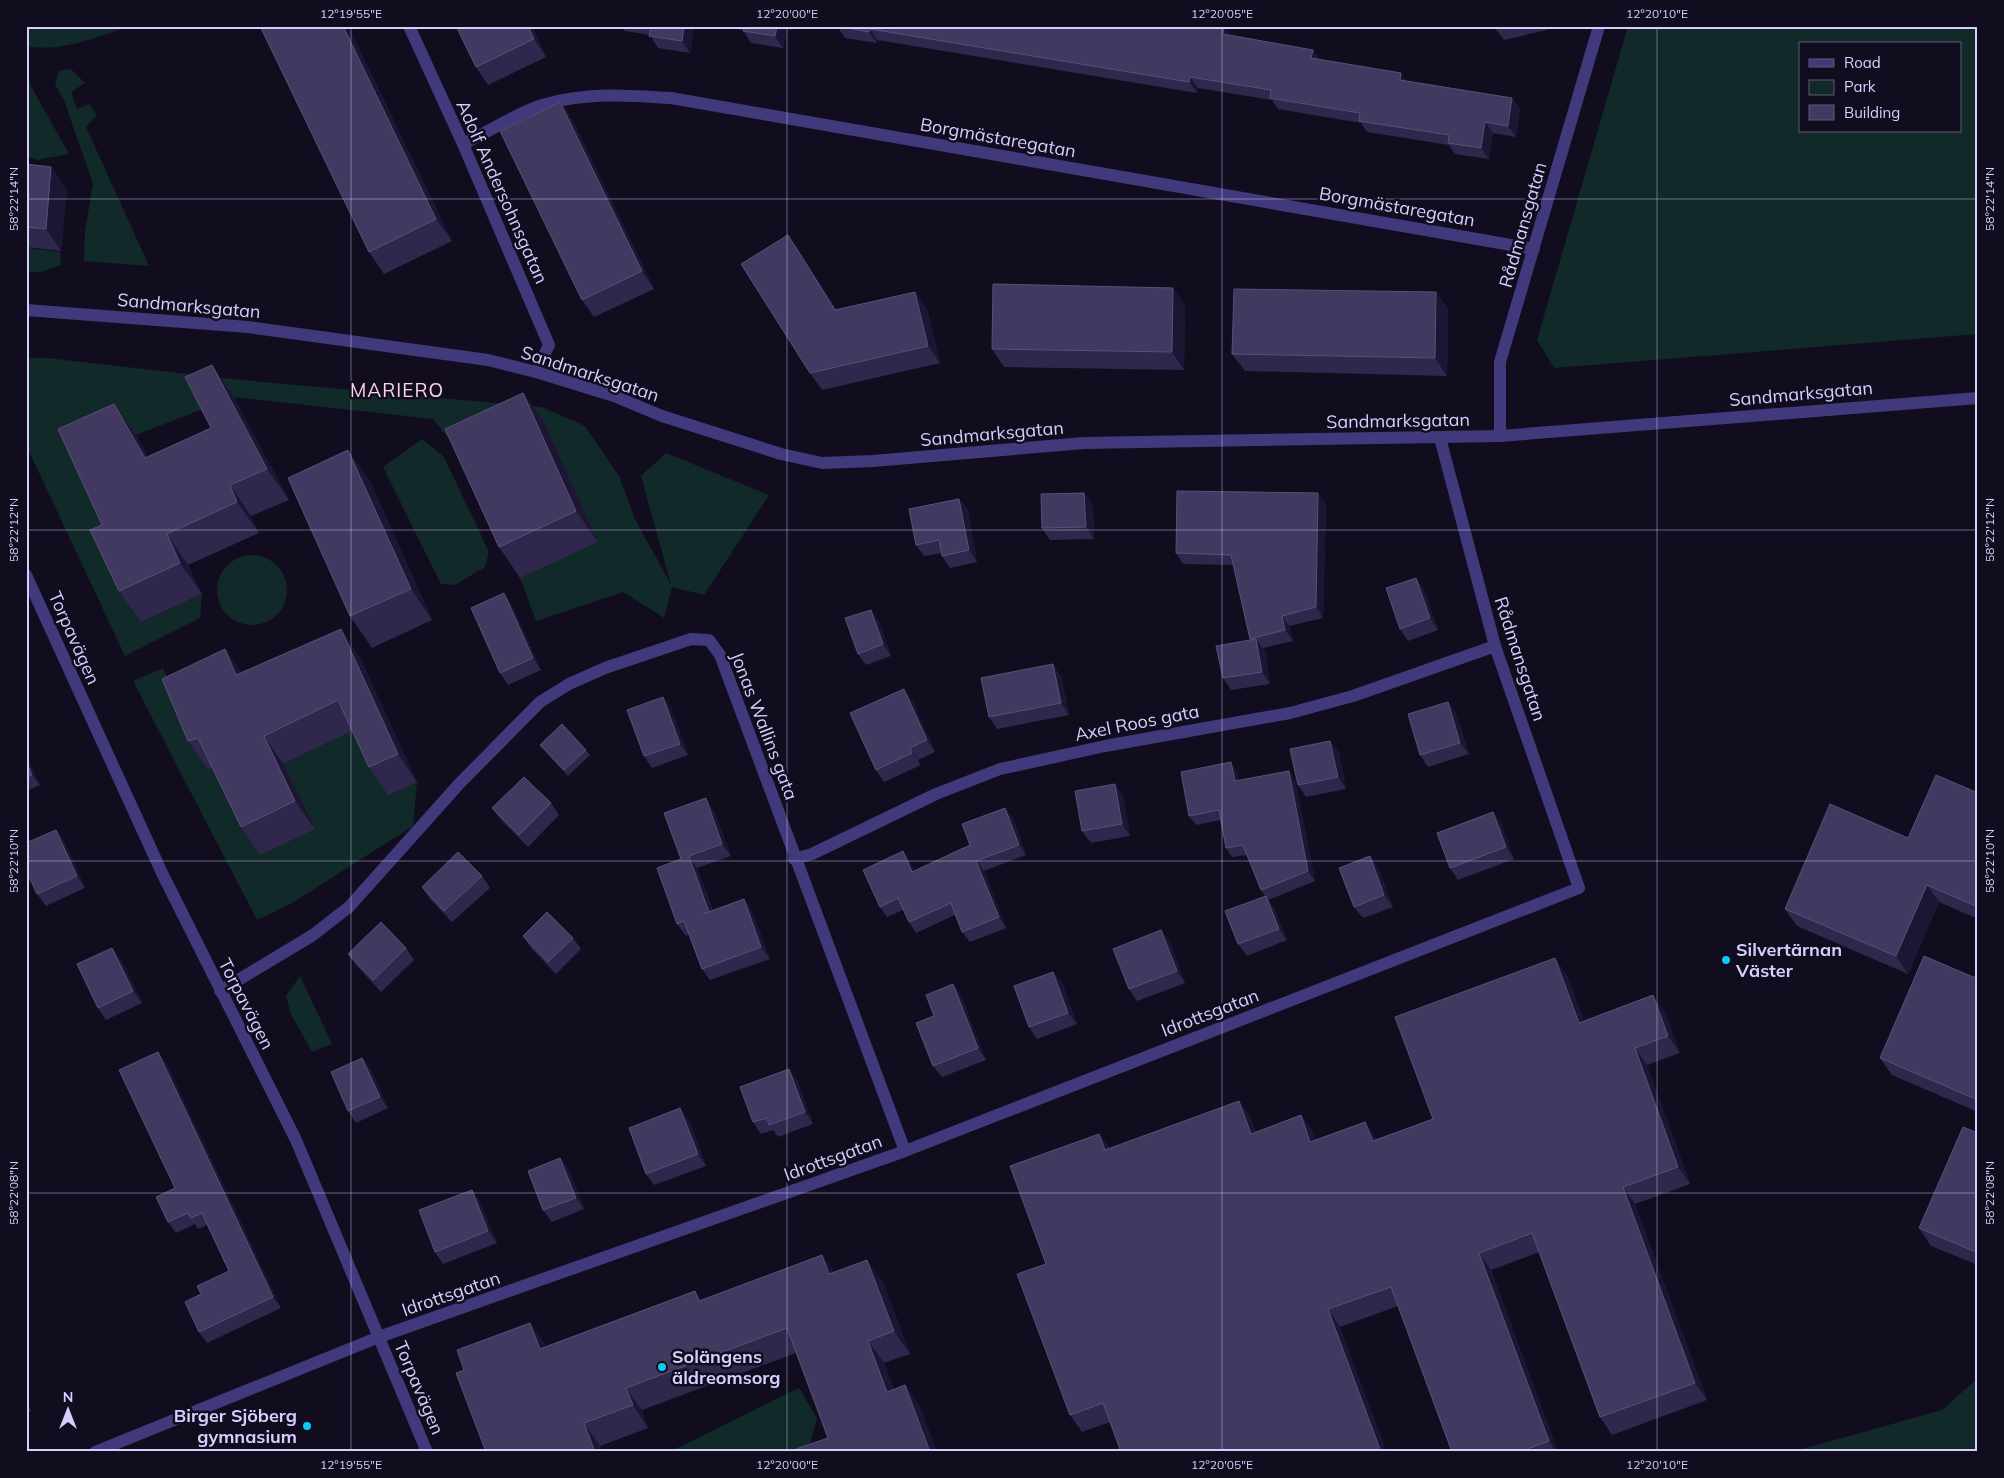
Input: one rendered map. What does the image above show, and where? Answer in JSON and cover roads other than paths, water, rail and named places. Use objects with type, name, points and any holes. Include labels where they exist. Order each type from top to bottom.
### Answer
[{"type":"street","name":"Adolf Andersohnsgatan","points":[[409,26],[464,144],[549,345],[536,372]]},
{"type":"street","name":"Rådmansgatan","points":[[1500,436],[1500,362],[1599,26]]},
{"type":"street","name":"Borgmästaregatan","points":[[464,144],[541,106],[578,97],[613,94],[671,98],[1534,249]]},
{"type":"street","name":"Sandmarksgatan","points":[[26,310],[248,327],[488,360],[536,372],[614,396],[662,416],[781,454],[822,463],[873,462],[1084,443],[1500,436],[1978,398]]},
{"type":"street","name":"Rådmansgatan","points":[[1440,438],[1495,646],[1579,888]]},
{"type":"street","name":"Torpavägen","points":[[26,575],[162,873],[296,1140],[378,1338],[428,1452]]},
{"type":"street","name":"Jonas Wallins gata","points":[[220,991],[313,935],[349,907],[459,784],[540,702],[569,684],[605,668],[691,639],[709,640],[720,655],[794,859],[905,1151]]},
{"type":"street","name":"Axel Roos gata","points":[[794,859],[812,854],[936,794],[1000,769],[1105,746],[1290,712],[1353,696],[1495,646]]},
{"type":"street","name":"Idrottsgatan","points":[[95,1452],[378,1338],[905,1151],[1579,888]]},
{"type":"place","name":"Silvertärnan Väster","points":[[1726,960]]},
{"type":"place","name":"Solängens äldreomsorg","points":[[662,1367]]},
{"type":"place","name":"Birger Sjöberg gymnasium","points":[[307,1426]]},
{"type":"district","name":"MARIERO","points":[[397,390]]}]
